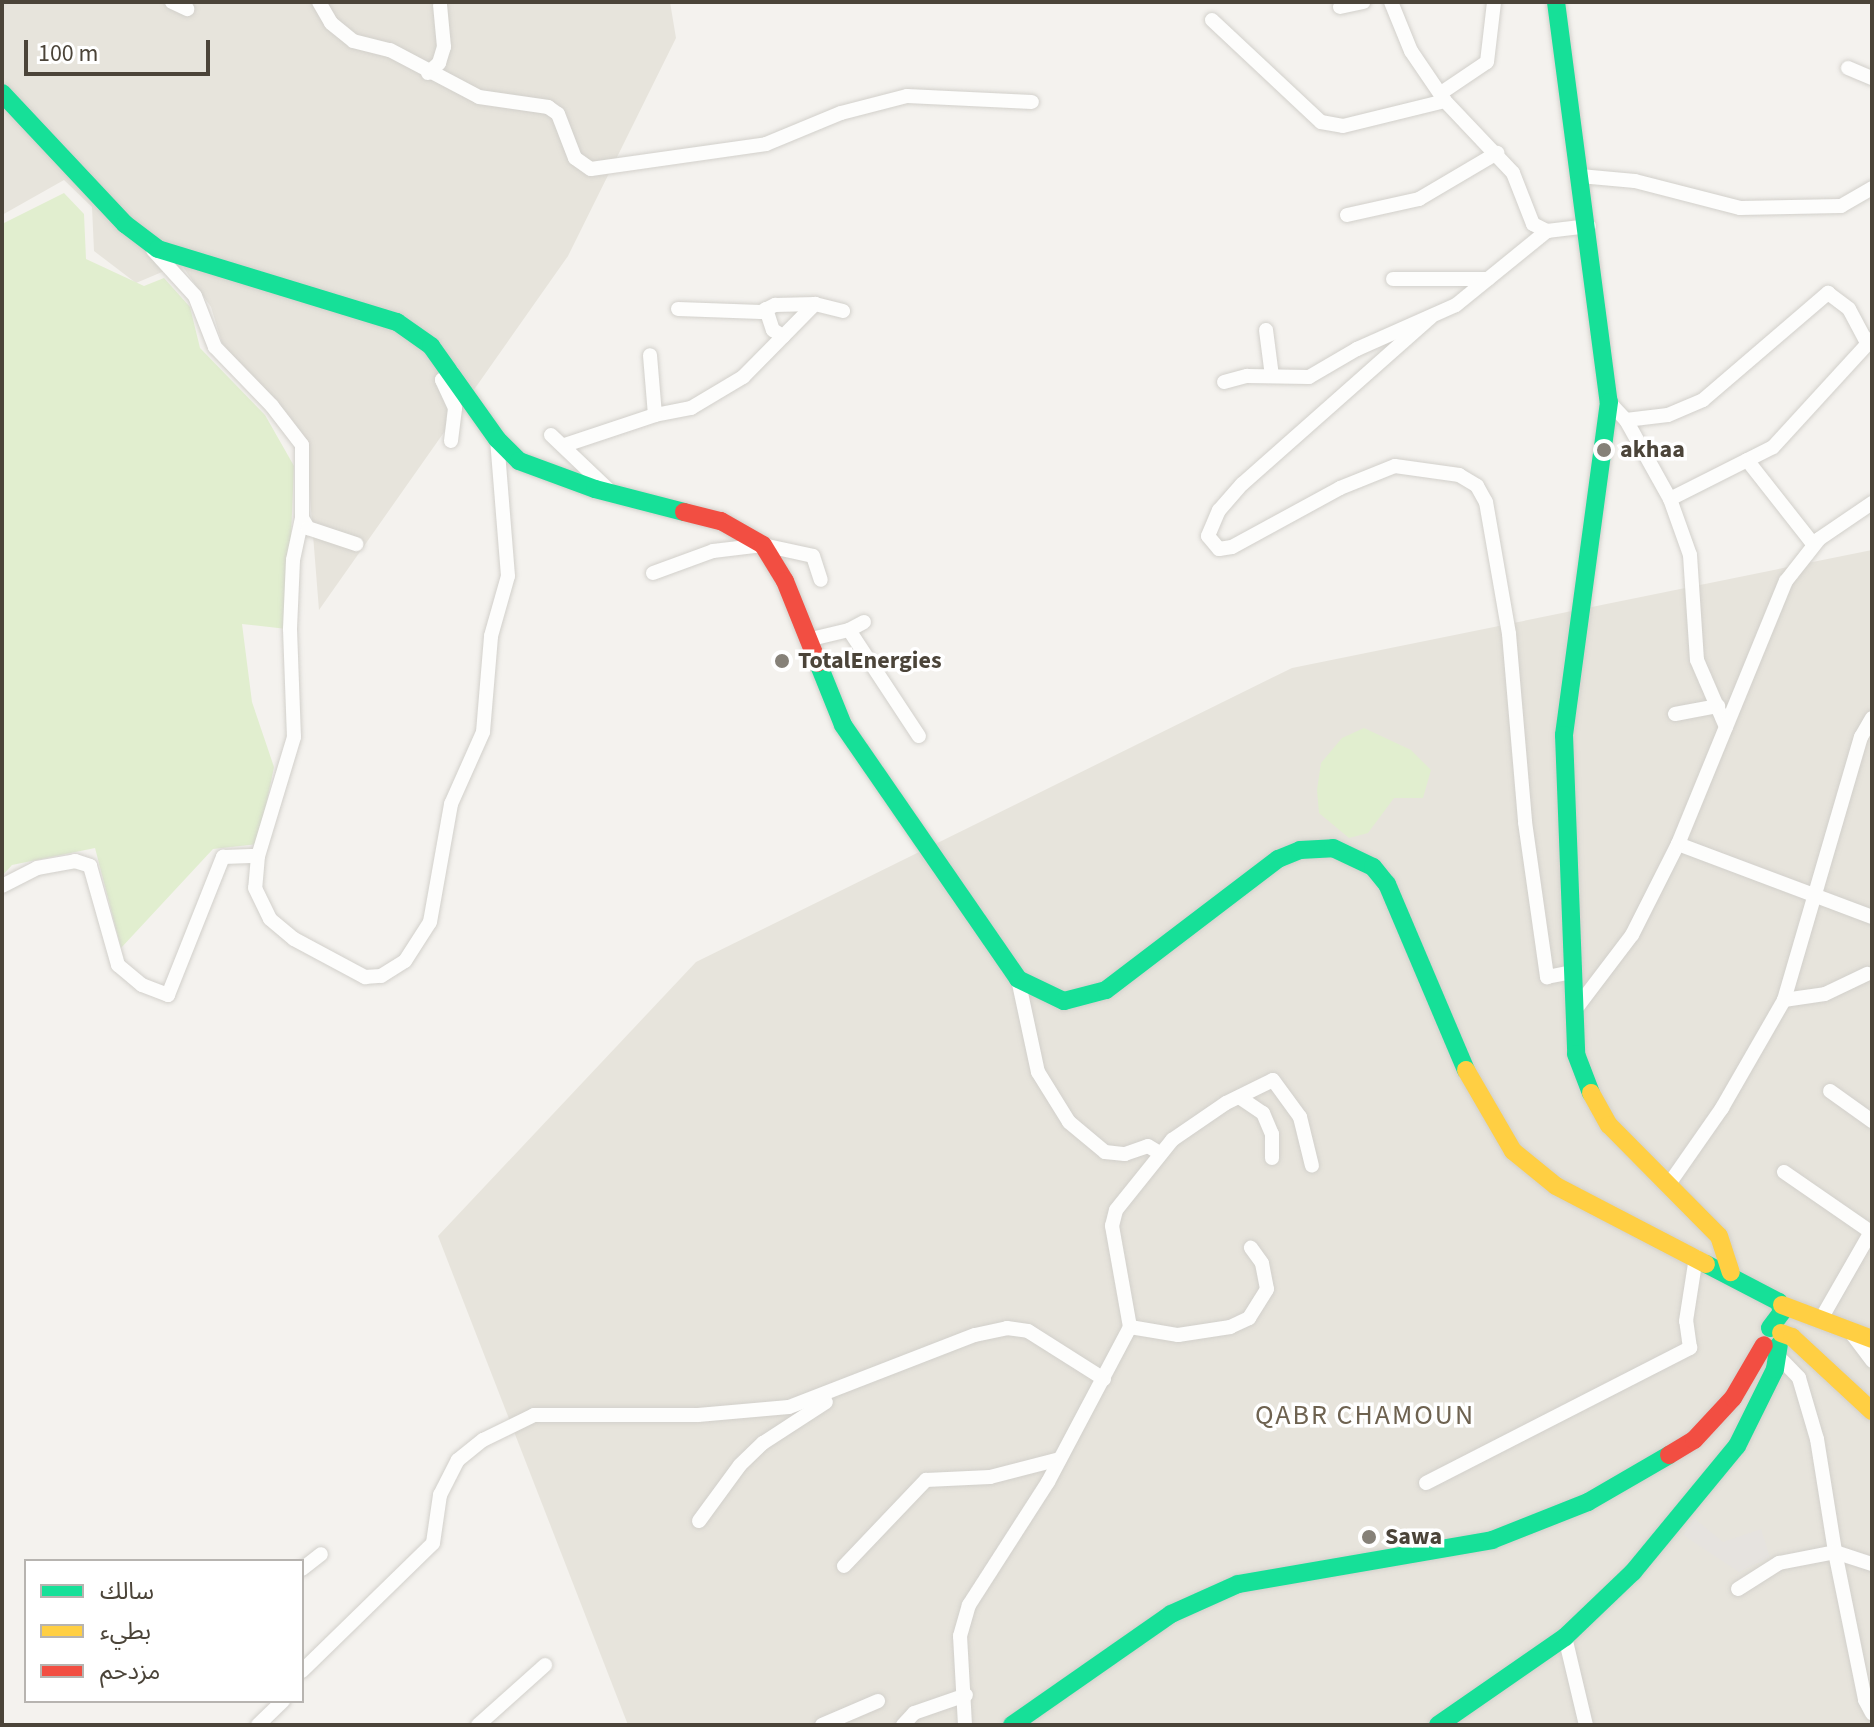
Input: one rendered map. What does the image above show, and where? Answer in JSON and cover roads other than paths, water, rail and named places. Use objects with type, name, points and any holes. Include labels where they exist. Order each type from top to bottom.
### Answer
[{"type":"main road","points":[[1556,2],[1589,226],[1609,402],[1564,735],[1576,1054],[1591,1098],[1609,1125],[1719,1236],[1731,1272]]},
{"type":"main road","points":[[2,93],[149,243],[179,258],[397,322],[431,346],[453,371],[497,439],[535,470],[721,521],[763,545],[785,581],[843,725],[1018,979],[1064,1001],[1096,994],[1278,859],[1315,848],[1358,857],[1387,884],[1470,1079],[1513,1151],[1556,1186],[1731,1272],[1782,1305],[1872,1339]]},
{"type":"main road","points":[[1438,1725],[1565,1637],[1633,1572],[1730,1454],[1775,1342],[1782,1305]]},
{"type":"main road","points":[[1012,1725],[1171,1614],[1238,1584],[1492,1540],[1588,1502],[1694,1440],[1733,1398],[1775,1342],[1792,1337],[1841,1388],[1872,1411]]},
{"type":"street","points":[[172,2],[187,9]]},
{"type":"street","points":[[319,2],[341,34],[390,50],[428,73],[479,97],[548,107],[558,114],[575,158],[591,169],[766,144],[841,113],[907,96],[1032,102]]},
{"type":"street","points":[[1340,7],[1363,2]]},
{"type":"street","points":[[1391,2],[1411,51],[1443,97],[1497,153],[1522,188],[1528,218],[1547,231]]},
{"type":"street","points":[[1212,20],[1321,122],[1343,126],[1443,97],[1487,62],[1494,2]]},
{"type":"street","points":[[428,73],[439,63],[444,47],[440,5]]},
{"type":"street","points":[[1848,68],[1872,78]]},
{"type":"street","points":[[1347,215],[1419,199],[1497,153]]},
{"type":"street","points":[[1580,176],[1635,181],[1705,203],[1740,208],[1841,206],[1872,188]]},
{"type":"street","points":[[1572,972],[1547,977],[1525,822],[1509,634],[1486,502],[1477,486],[1459,475],[1395,466],[1340,488],[1232,547],[1219,549],[1208,536],[1219,510],[1242,484],[1431,317],[1488,279],[1547,231],[1589,226]]},
{"type":"street","points":[[149,243],[195,296],[215,347],[272,406],[302,445],[302,518],[293,560],[294,737],[258,856],[255,888],[270,919],[351,972],[365,977],[395,969],[425,932],[435,902],[451,804],[483,732],[491,636],[508,576],[497,439]]},
{"type":"street","points":[[1393,279],[1488,279]]},
{"type":"street","points":[[1626,420],[1668,415],[1703,400],[1828,293],[1849,309],[1869,341],[1824,386],[1786,435],[1747,460],[1670,499]]},
{"type":"street","points":[[565,445],[625,429],[655,415],[678,413],[719,393],[761,363],[815,304]]},
{"type":"street","points":[[678,309],[766,309],[815,304],[843,311]]},
{"type":"street","points":[[766,309],[773,330],[783,336]]},
{"type":"street","points":[[1224,382],[1272,376],[1309,377],[1357,349],[1431,317]]},
{"type":"street","points":[[1266,330],[1272,376]]},
{"type":"street","points":[[650,355],[655,415]]},
{"type":"street","points":[[451,441],[455,408],[442,380],[453,371]]},
{"type":"street","points":[[1609,402],[1626,420],[1670,499],[1690,555],[1699,672],[1726,727]]},
{"type":"street","points":[[551,435],[612,493]]},
{"type":"street","points":[[1747,460],[1814,545]]},
{"type":"street","points":[[1575,1010],[1632,935],[1678,844],[1771,608],[1814,545],[1845,517],[1872,503]]},
{"type":"street","points":[[302,518],[308,528],[356,544]]},
{"type":"street","points":[[653,573],[713,551],[763,545],[813,556],[821,580]]},
{"type":"street","points":[[807,640],[849,630],[864,622]]},
{"type":"street","points":[[849,630],[919,736]]},
{"type":"street","points":[[1675,714],[1718,706]]},
{"type":"street","points":[[1669,1184],[1722,1108],[1784,1000],[1861,737],[1872,718]]},
{"type":"street","points":[[1678,844],[1872,917]]},
{"type":"street","points":[[2,886],[37,868],[75,861],[90,866],[118,965],[142,985],[168,995],[223,857],[258,856]]},
{"type":"street","points":[[1784,1000],[1825,994],[1867,974]]},
{"type":"street","points":[[1018,979],[1038,1072],[1069,1122],[1105,1152],[1125,1154],[1148,1146],[1158,1152]]},
{"type":"street","points":[[1158,1152],[1239,1097],[1273,1080],[1300,1117],[1312,1166]]},
{"type":"street","points":[[1830,1091],[1872,1121]]},
{"type":"street","points":[[1239,1097],[1263,1113],[1272,1134],[1272,1158]]},
{"type":"street","points":[[965,1725],[966,1695],[960,1654],[965,1613],[1060,1459],[1130,1327],[1112,1226],[1116,1210],[1157,1162],[1158,1152]]},
{"type":"street","points":[[1784,1172],[1870,1237],[1821,1319]]},
{"type":"street","points":[[1130,1327],[1178,1335],[1230,1327],[1249,1318],[1267,1289],[1262,1263],[1251,1248]]},
{"type":"street","points":[[1426,1483],[1590,1395],[1690,1348],[1686,1321],[1696,1257]]},
{"type":"street","points":[[304,1669],[433,1543],[444,1484],[458,1460],[483,1440],[551,1412],[734,1413],[803,1403],[931,1351],[1007,1328],[1028,1331],[1104,1379]]},
{"type":"street","points":[[1849,1330],[1872,1361]]},
{"type":"street","points":[[1775,1342],[1799,1378],[1817,1439],[1835,1552],[1865,1700],[1872,1713]]},
{"type":"street","points":[[699,1521],[740,1465],[763,1443],[861,1382]]},
{"type":"street","points":[[844,1566],[926,1480],[990,1477],[1060,1459]]},
{"type":"street","points":[[1738,1589],[1779,1563],[1835,1552],[1872,1564]]},
{"type":"street","points":[[304,1567],[321,1554]]},
{"type":"street","points":[[1565,1637],[1586,1725]]},
{"type":"street","points":[[478,1725],[545,1665]]},
{"type":"street","points":[[903,1725],[914,1713],[966,1695]]},
{"type":"street","points":[[822,1725],[878,1701]]},
{"type":"street","points":[[258,1725],[281,1703]]},
{"type":"place","name":"akhaa","points":[[1604,450]]},
{"type":"place","name":"TotalEnergies","points":[[782,661]]},
{"type":"place","name":"Sawa","points":[[1369,1537]]},
{"type":"district","name":"QABR CHAMOUN","points":[[1365,1415]]}]
